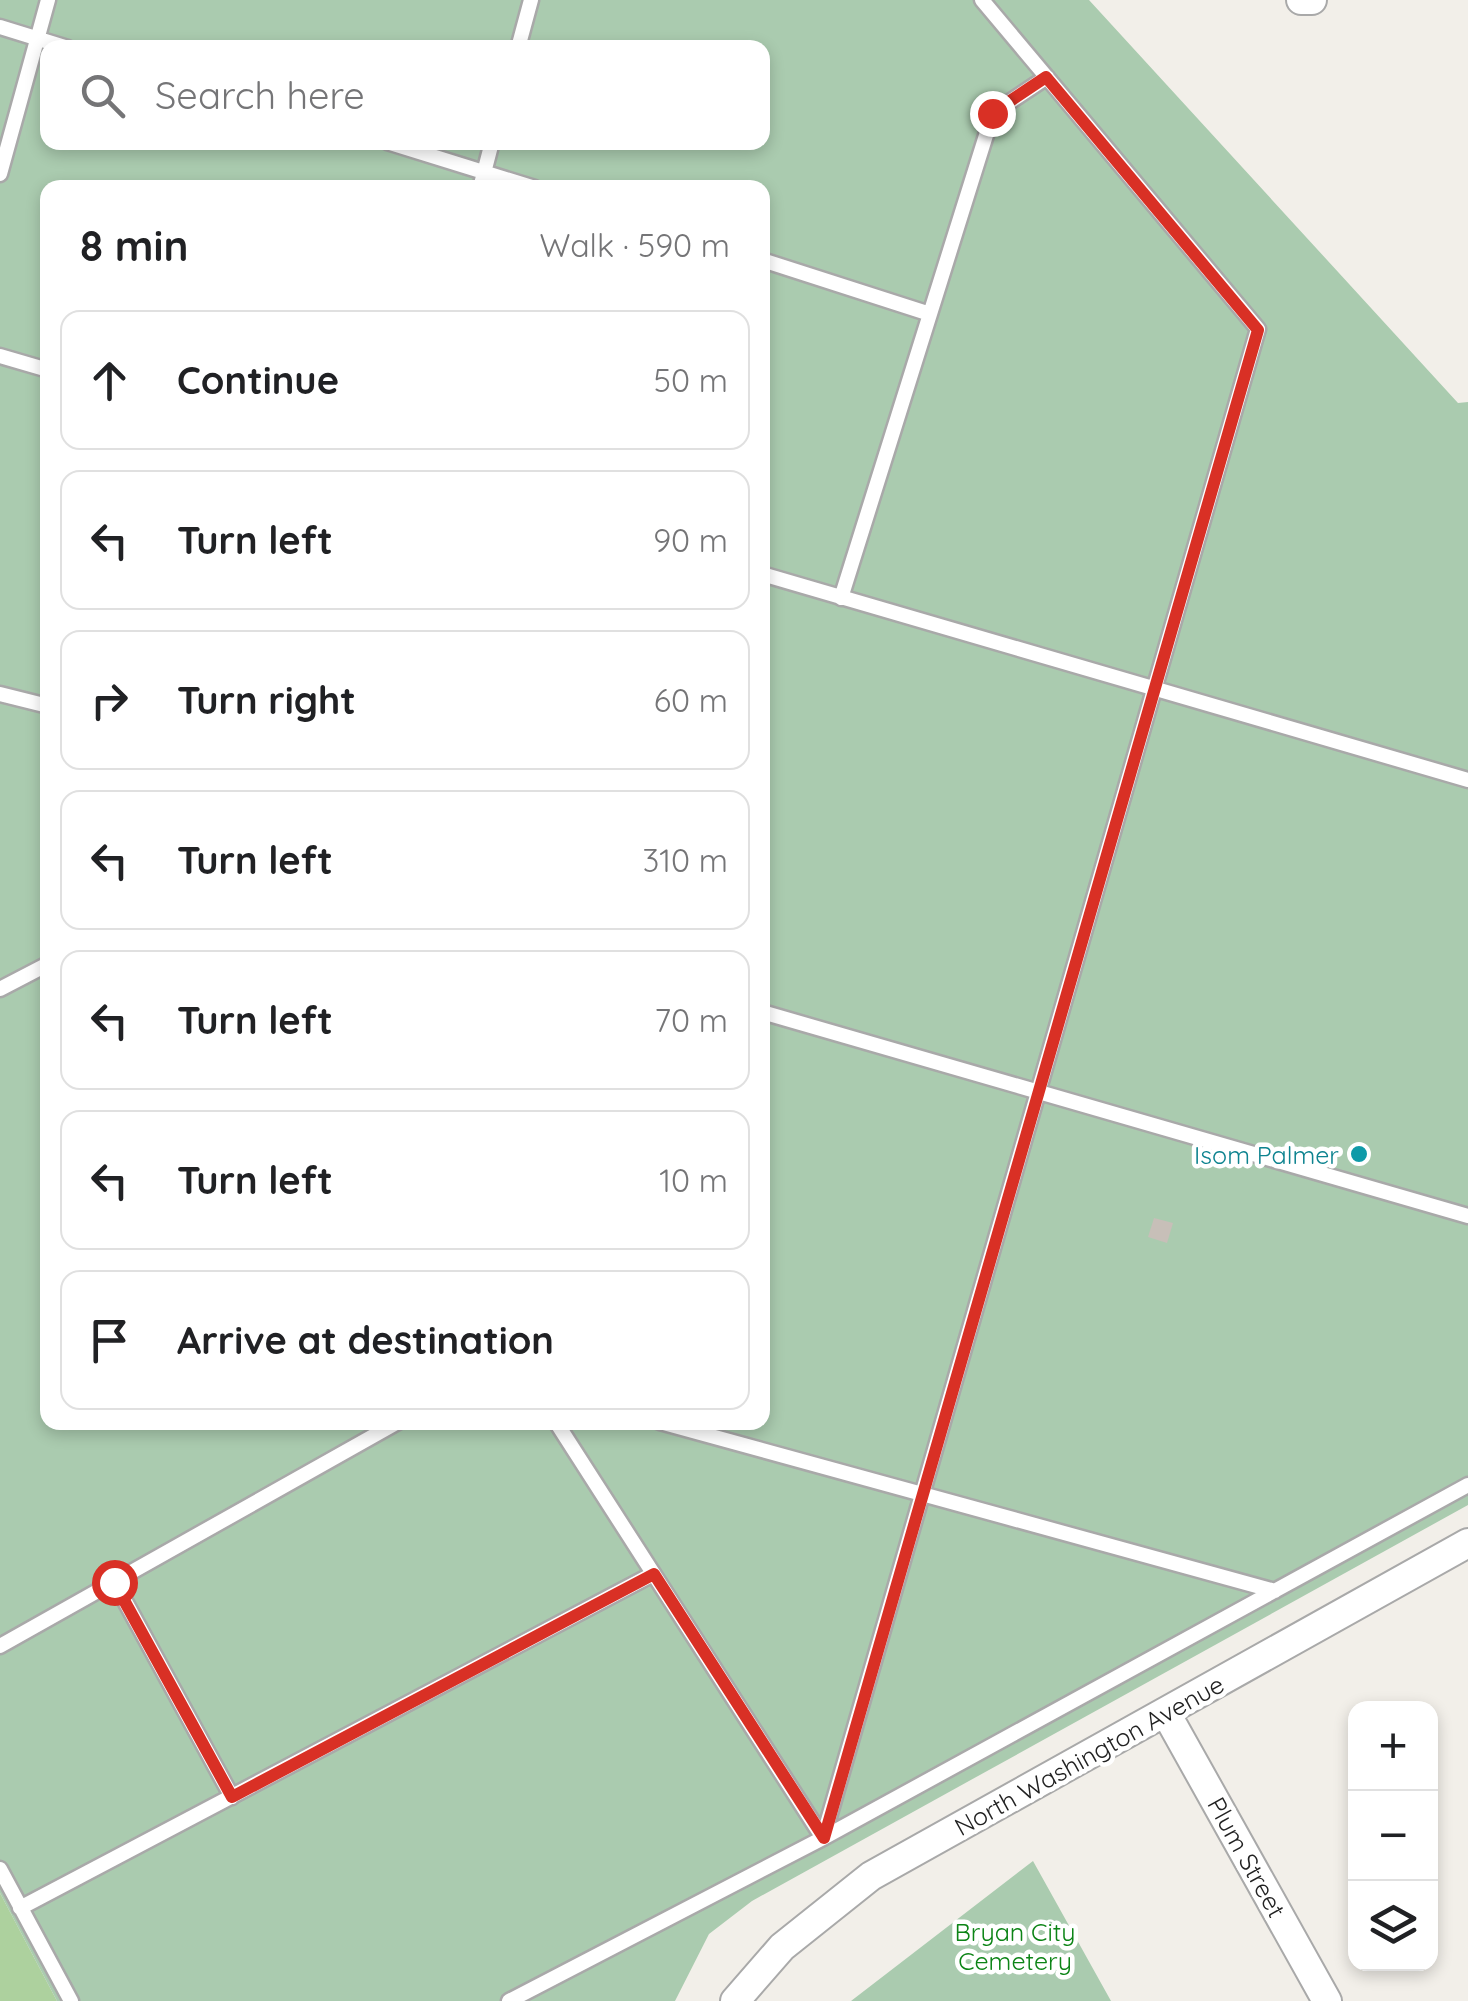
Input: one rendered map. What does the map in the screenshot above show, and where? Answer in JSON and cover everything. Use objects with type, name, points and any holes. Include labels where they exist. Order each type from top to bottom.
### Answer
[{"type":"street","points":[[1301,0],[1312,0]]},
{"type":"street","name":"North Washington Avenue","points":[[735,2001],[782,1947],[871,1876],[1468,1543]]},
{"type":"street","name":"Plum Street","points":[[1166,1713],[1328,2001]]},
{"type":"lane","points":[[0,174],[48,0]]},
{"type":"lane","points":[[520,40],[531,0]]},
{"type":"lane","points":[[824,1838],[1152,687],[1258,330],[982,0]]},
{"type":"lane","points":[[0,27],[44,40]]},
{"type":"lane","points":[[841,598],[992,113],[1046,77]]},
{"type":"lane","points":[[413,150],[510,180]]},
{"type":"lane","points":[[482,180],[490,150]]},
{"type":"lane","points":[[770,263],[930,314]]},
{"type":"lane","points":[[0,356],[40,368]]},
{"type":"lane","points":[[770,576],[1468,780]]},
{"type":"lane","points":[[0,694],[40,704]]},
{"type":"lane","points":[[0,989],[40,968]]},
{"type":"lane","points":[[770,1014],[1468,1216]]},
{"type":"lane","points":[[0,1646],[384,1430]]},
{"type":"lane","points":[[561,1430],[824,1838]]},
{"type":"lane","points":[[689,1430],[1274,1591]]},
{"type":"lane","points":[[509,2001],[824,1838],[1468,1485]]},
{"type":"lane","points":[[20,1908],[654,1574]]},
{"type":"lane","points":[[114,1582],[232,1797]]},
{"type":"lane","points":[[0,1870],[71,2001]]},
{"type":"green space","points":[[0,0],[1089,0],[1458,403],[1468,402],[1468,1505],[752,1901],[709,1934],[675,2001],[57,2001],[0,1893]]},
{"type":"green space","name":"Bryan City Cemetery","points":[[1033,1861],[1111,2001],[851,2001]]},
{"type":"green space","points":[[0,1893],[57,2001],[0,2001]]},
{"type":"building","points":[[1154,1218],[1173,1223],[1167,1243],[1148,1237]]},
{"type":"place","name":"Isom Palmer","points":[[1359,1154]]},
{"type":"route","points":[[114,1582],[232,1797],[654,1574],[824,1838],[1152,687],[1258,330],[1046,77],[992,113]]}]
